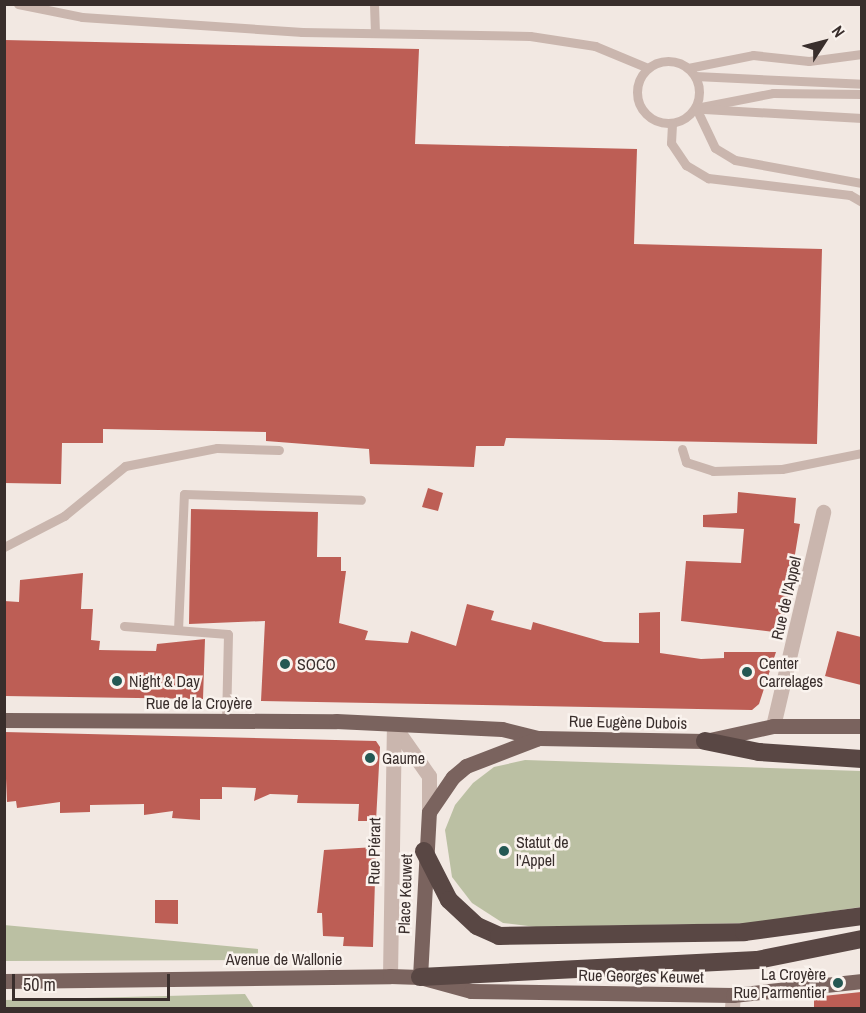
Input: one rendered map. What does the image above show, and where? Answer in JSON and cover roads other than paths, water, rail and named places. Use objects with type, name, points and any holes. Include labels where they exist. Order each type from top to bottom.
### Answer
[{"type":"highway","points":[[705,741],[759,752],[861,759]]},
{"type":"highway","points":[[424,851],[449,900],[477,926],[499,936],[744,932],[861,916]]},
{"type":"highway","points":[[420,977],[757,960],[861,939]]},
{"type":"main road","name":"Rue de la Croyère","points":[[4,720],[226,721],[394,726]]},
{"type":"main road","name":"Rue Eugène Dubois","points":[[394,726],[502,729],[539,738],[705,741],[773,726],[861,726]]},
{"type":"main road","name":"Place Keuwet","points":[[420,977],[424,851],[429,812],[453,777],[466,766],[539,738]]},
{"type":"main road","name":"Avenue de Wallonie","points":[[4,981],[420,977]]},
{"type":"main road","name":"Rue Georges Keuwet","points":[[420,977],[471,991],[733,1002],[861,981]]},
{"type":"street","name":"Rue de l'Appel","points":[[773,726],[824,512]]},
{"type":"street","name":"Place Keuwet","points":[[394,726],[429,776],[429,812]]},
{"type":"street","name":"Rue Piérart","points":[[390,976],[394,726]]},
{"type":"lane","points":[[18,4],[82,17],[375,33],[530,36],[595,46],[648,68]]},
{"type":"lane","points":[[374,4],[375,33]]},
{"type":"lane","points":[[688,68],[753,55],[809,61],[861,54]]},
{"type":"lane","points":[[861,84],[696,76],[688,68],[668,61],[648,68],[638,86],[639,105],[653,120],[672,124],[696,108],[772,93],[861,94]]},
{"type":"lane","points":[[696,76],[696,108],[715,148],[735,160],[861,183]]},
{"type":"lane","points":[[696,108],[861,118]]},
{"type":"lane","points":[[672,124],[671,143],[686,165],[708,178],[850,195],[861,202]]},
{"type":"lane","points":[[4,547],[64,516],[125,466],[217,448],[279,450]]},
{"type":"lane","points":[[682,449],[686,462],[713,471],[782,469],[861,453]]},
{"type":"lane","points":[[178,630],[184,494],[361,500]]},
{"type":"lane","points":[[124,626],[228,634],[226,721]]},
{"type":"place","name":"SOCO","points":[[285,664]]},
{"type":"place","name":"Center Carrelages","points":[[747,672]]},
{"type":"place","name":"Night & Day","points":[[117,681]]},
{"type":"place","name":"Gaume","points":[[370,758]]},
{"type":"place","name":"Statut de l'Appel","points":[[504,851]]},
{"type":"place","name":"La Croyère Rue Parmentier","points":[[838,983]]}]
